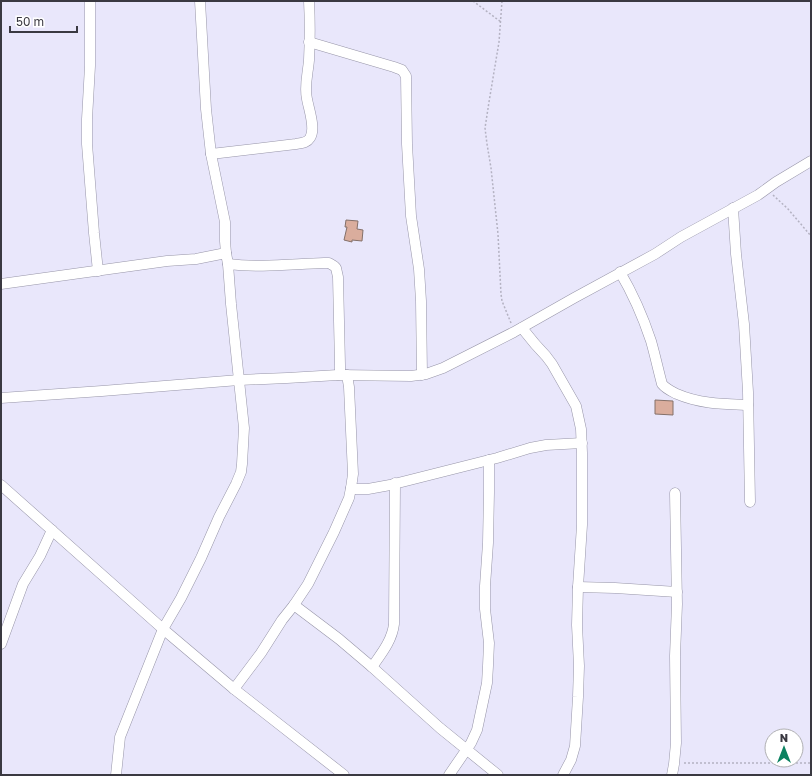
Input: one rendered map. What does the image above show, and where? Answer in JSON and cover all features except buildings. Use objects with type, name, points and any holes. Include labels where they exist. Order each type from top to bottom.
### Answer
[{"type":"street","points":[[90,1],[90,66],[87,144],[98,271]]},
{"type":"street","points":[[116,775],[120,737],[163,629],[181,598],[241,472],[243,454],[244,428],[226,253],[225,222],[211,154],[206,109],[200,1]]},
{"type":"street","points":[[211,154],[296,144],[306,142],[310,139],[312,131],[311,119],[306,98],[309,60],[309,1]]},
{"type":"street","points":[[309,42],[394,67],[402,70],[406,76],[407,144],[411,216],[422,301],[422,375]]},
{"type":"street","points":[[1,398],[239,380],[343,375],[422,375],[443,368],[518,330],[620,272],[655,254],[681,237],[767,189],[811,161]]},
{"type":"street","points":[[734,208],[736,254],[744,324],[748,405],[750,502]]},
{"type":"street","points":[[1,284],[159,262],[196,259],[226,253]]},
{"type":"street","points":[[228,264],[241,266],[261,266],[324,263],[334,266],[337,271],[339,287],[338,312],[340,374],[343,375],[349,387],[353,474],[349,498],[308,584],[282,620],[261,653],[234,688]]},
{"type":"street","points":[[620,272],[636,301],[651,342],[664,387],[681,396],[703,403],[748,405]]},
{"type":"street","points":[[518,330],[535,344],[552,364],[576,406],[581,429],[582,525],[577,625],[579,666],[578,697],[575,746],[571,760],[563,775]]},
{"type":"street","points":[[351,488],[368,489],[395,483],[489,460],[530,448],[546,445],[582,443]]},
{"type":"street","points":[[449,775],[471,744],[477,730],[487,683],[489,643],[485,586],[489,499],[489,460]]},
{"type":"street","points":[[372,668],[388,643],[394,624],[395,483]]},
{"type":"street","points":[[1,485],[163,629],[234,688],[344,775]]},
{"type":"street","points":[[672,775],[676,743],[675,656],[677,592],[675,492]]},
{"type":"street","points":[[1,644],[23,584],[40,556],[52,530]]},
{"type":"street","points":[[578,587],[677,592]]},
{"type":"street","points":[[294,605],[339,639],[440,728],[498,775]]},
{"type":"path","points":[[473,1],[501,22]]},
{"type":"path","points":[[502,1],[499,42],[485,128],[498,234],[502,301],[518,330]]},
{"type":"path","points":[[767,189],[788,209],[811,236]]},
{"type":"path","points":[[674,764],[811,763]]}]
